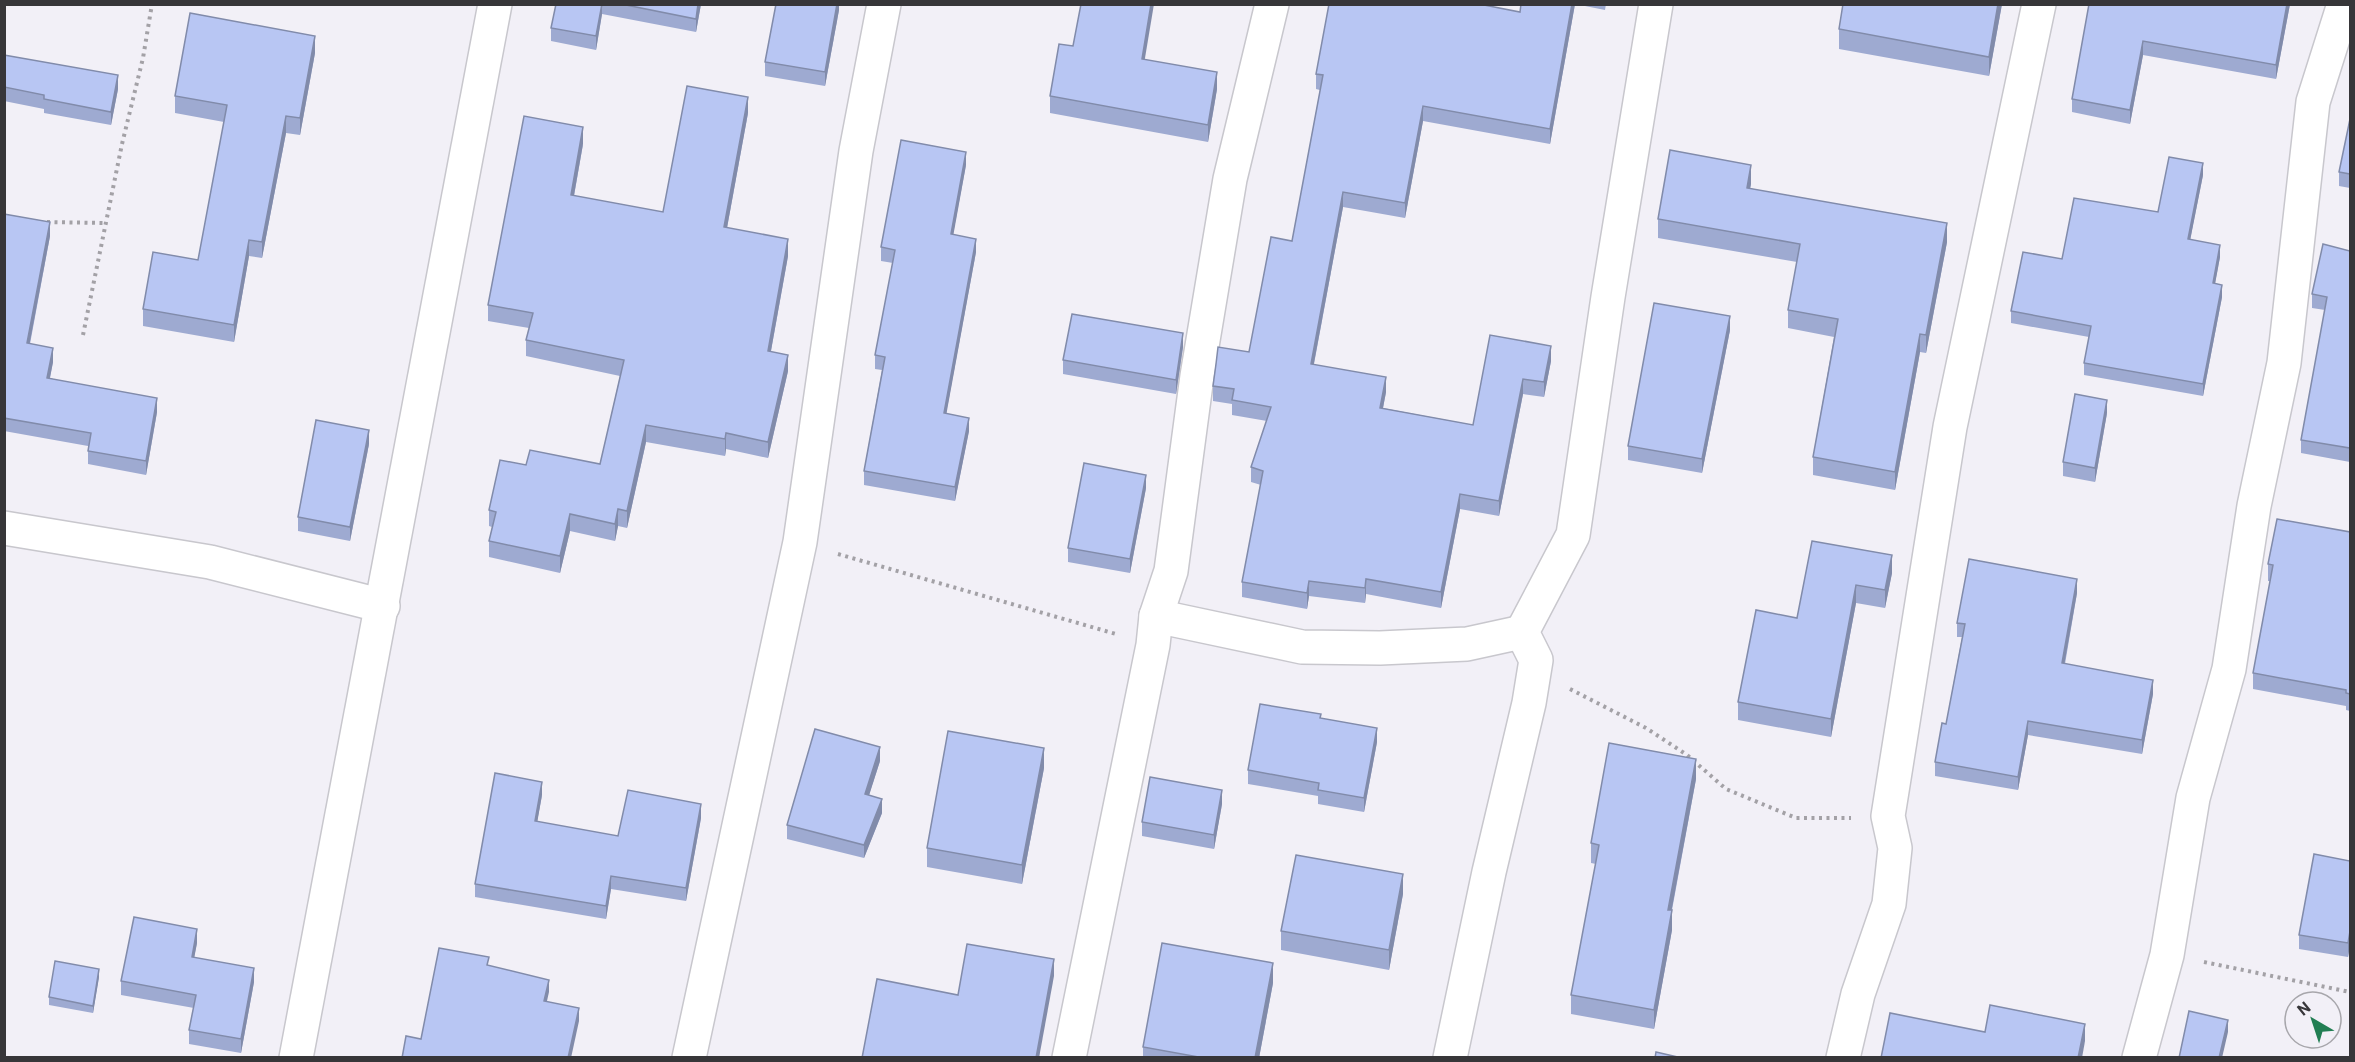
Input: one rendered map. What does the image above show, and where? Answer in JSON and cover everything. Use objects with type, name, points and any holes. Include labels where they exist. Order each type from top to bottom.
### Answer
[{"type":"street","points":[[296,1058],[495,4]]},
{"type":"street","points":[[689,1058],[800,543],[856,151],[884,4]]},
{"type":"street","points":[[1069,1058],[1154,630],[1171,572],[1197,376],[1230,180],[1272,4]]},
{"type":"street","points":[[1525,639],[1573,536],[1608,297],[1656,4]]},
{"type":"street","points":[[1843,1058],[1858,993],[1889,904],[1895,848],[1888,816],[1950,427],[2039,4]]},
{"type":"street","points":[[2139,1058],[2168,955],[2193,798],[2229,669],[2254,506],[2284,363],[2313,102],[2344,4]]},
{"type":"street","points":[[4,528],[210,562],[383,606]]},
{"type":"street","points":[[1154,630],[1302,647],[1380,648],[1525,639]]},
{"type":"street","points":[[1450,1058],[1484,896],[1530,703],[1536,660],[1525,639]]},
{"type":"path","points":[[83,335],[122,144],[143,58],[152,4]]},
{"type":"path","points":[[36,222],[106,223]]},
{"type":"path","points":[[800,543],[1154,630]]},
{"type":"path","points":[[1525,639],[1572,692],[1646,728],[1687,755],[1726,789],[1796,818],[1888,816]]},
{"type":"path","points":[[2168,955],[2350,992]]},
{"type":"building","points":[[556,4],[602,4],[596,36],[551,28]]},
{"type":"building","points":[[621,4],[698,4],[696,19]]},
{"type":"building","points":[[776,4],[837,4],[825,72],[765,62]]},
{"type":"building","points":[[1081,4],[1151,4],[1142,59],[1217,72],[1208,125],[1050,96],[1059,44],[1073,46]]},
{"type":"building","points":[[1329,4],[1479,4],[1520,12],[1521,4],[1572,4],[1550,129],[1423,106],[1405,203],[1343,192],[1311,364],[1386,377],[1380,408],[1473,425],[1490,335],[1551,346],[1544,382],[1523,379],[1499,501],[1460,494],[1441,592],[1366,579],[1365,588],[1309,581],[1307,593],[1242,582],[1263,471],[1251,467],[1271,407],[1232,400],[1234,389],[1213,386],[1218,347],[1249,352],[1271,237],[1292,241],[1323,75],[1316,74]]},
{"type":"building","points":[[1843,4],[1998,4],[1989,57],[1839,29]]},
{"type":"building","points":[[2089,4],[2287,4],[2276,65],[2143,41],[2130,110],[2072,99]]},
{"type":"building","points":[[190,13],[315,36],[300,118],[286,116],[262,242],[249,240],[234,325],[143,309],[153,252],[198,260],[227,105],[175,96]]},
{"type":"building","points":[[4,55],[118,75],[111,112],[44,99],[44,95],[4,87]]},
{"type":"building","points":[[687,86],[748,97],[724,227],[788,239],[768,351],[788,355],[768,442],[726,433],[725,439],[646,425],[627,511],[618,509],[615,524],[570,514],[560,556],[489,541],[496,512],[489,510],[500,460],[526,465],[530,450],[600,464],[624,360],[526,340],[533,313],[488,305],[524,116],[583,127],[571,195],[663,212]]},
{"type":"building","points":[[2350,119],[2350,174],[2339,172]]},
{"type":"building","points":[[901,140],[966,152],[951,234],[976,239],[944,413],[969,418],[955,487],[864,471],[885,357],[875,355],[895,250],[881,247]]},
{"type":"building","points":[[1670,150],[1751,165],[1747,188],[1947,223],[1926,335],[1920,334],[1895,472],[1813,457],[1838,319],[1788,310],[1800,244],[1658,219]]},
{"type":"building","points":[[2169,157],[2203,163],[2188,239],[2220,245],[2213,283],[2222,285],[2203,384],[2084,363],[2091,326],[2011,311],[2023,252],[2062,259],[2074,198],[2158,212]]},
{"type":"building","points":[[4,214],[50,222],[27,343],[53,348],[47,378],[157,398],[146,461],[88,451],[91,433],[4,418]]},
{"type":"building","points":[[2323,244],[2350,251],[2350,448],[2301,440],[2327,297],[2312,294]]},
{"type":"building","points":[[1654,303],[1730,316],[1702,459],[1628,446]]},
{"type":"building","points":[[1072,314],[1183,333],[1176,380],[1063,360]]},
{"type":"building","points":[[2075,394],[2107,400],[2095,468],[2063,462]]},
{"type":"building","points":[[316,420],[369,430],[350,527],[298,517]]},
{"type":"building","points":[[1084,463],[1146,475],[1130,559],[1068,548]]},
{"type":"building","points":[[2277,519],[2350,532],[2350,694],[2346,693],[2346,690],[2253,673],[2273,565],[2268,564]]},
{"type":"building","points":[[1812,541],[1892,555],[1885,590],[1856,585],[1831,719],[1738,702],[1756,610],[1797,618]]},
{"type":"building","points":[[1969,559],[2077,579],[2062,663],[2153,680],[2142,740],[2028,721],[2018,777],[1935,762],[1942,723],[1946,724],[1965,624],[1957,623]]},
{"type":"building","points":[[1260,704],[1321,714],[1320,718],[1377,728],[1364,798],[1318,790],[1319,783],[1248,770]]},
{"type":"building","points":[[815,729],[880,747],[865,794],[882,799],[864,845],[787,825]]},
{"type":"building","points":[[948,731],[1044,748],[1022,865],[927,848]]},
{"type":"building","points":[[1609,743],[1696,759],[1668,910],[1672,910],[1654,1010],[1571,995],[1599,845],[1591,843]]},
{"type":"building","points":[[495,773],[542,782],[535,821],[618,836],[628,790],[701,804],[686,888],[611,876],[606,906],[475,884]]},
{"type":"building","points":[[1150,777],[1222,790],[1214,835],[1142,822]]},
{"type":"building","points":[[2314,854],[2350,861],[2348,943],[2299,935]]},
{"type":"building","points":[[1296,855],[1403,874],[1389,950],[1281,931]]},
{"type":"building","points":[[134,917],[197,929],[192,957],[254,968],[241,1039],[189,1030],[196,995],[121,981]]},
{"type":"building","points":[[1162,943],[1273,963],[1255,1058],[1204,1058],[1143,1047]]},
{"type":"building","points":[[967,944],[1054,959],[1036,1058],[862,1058],[877,979],[958,995]]},
{"type":"building","points":[[439,948],[489,957],[487,965],[549,980],[544,1001],[579,1008],[568,1058],[402,1058],[406,1036],[421,1039]]},
{"type":"building","points":[[55,961],[99,969],[93,1006],[49,997]]},
{"type":"building","points":[[1990,1005],[2085,1024],[2078,1058],[1881,1058],[1890,1013],[1985,1032]]},
{"type":"building","points":[[2189,1011],[2228,1020],[2219,1058],[2179,1058]]},
{"type":"building","points":[[1656,1052],[1682,1058],[1655,1058]]}]
